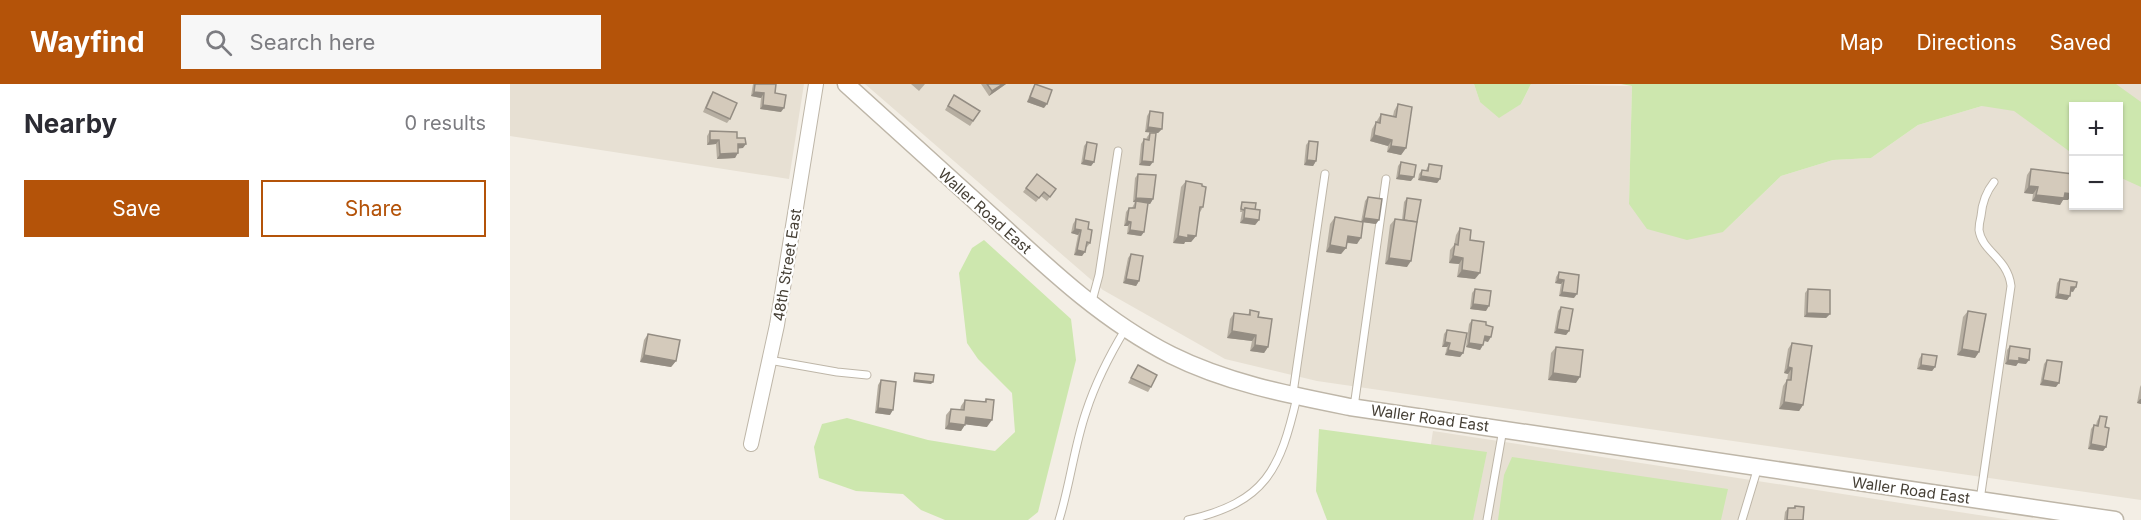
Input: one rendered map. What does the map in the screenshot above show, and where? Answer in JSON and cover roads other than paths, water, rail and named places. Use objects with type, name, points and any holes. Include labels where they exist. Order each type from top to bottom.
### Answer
[{"type":"street","name":"48th Street East","points":[[751,444],[784,282],[816,84]]},
{"type":"street","name":"Waller Road East","points":[[846,84],[1060,279],[1091,304],[1126,328],[1183,360],[1221,375],[1295,396],[1354,407],[2115,520]]},
{"type":"lane","points":[[1091,304],[1099,275],[1118,151]]},
{"type":"lane","points":[[1188,520],[1230,507],[1248,497],[1262,483],[1277,462],[1287,441],[1325,174]]},
{"type":"lane","points":[[1354,407],[1386,179]]},
{"type":"lane","points":[[1980,500],[2011,286],[2008,270],[1989,249],[1979,230],[1981,208],[1987,191],[1994,182]]},
{"type":"lane","points":[[1059,520],[1099,374],[1126,328]]},
{"type":"lane","points":[[769,360],[867,375]]},
{"type":"lane","points":[[1487,520],[1503,429]]},
{"type":"lane","points":[[1742,520],[1758,467]]}]
